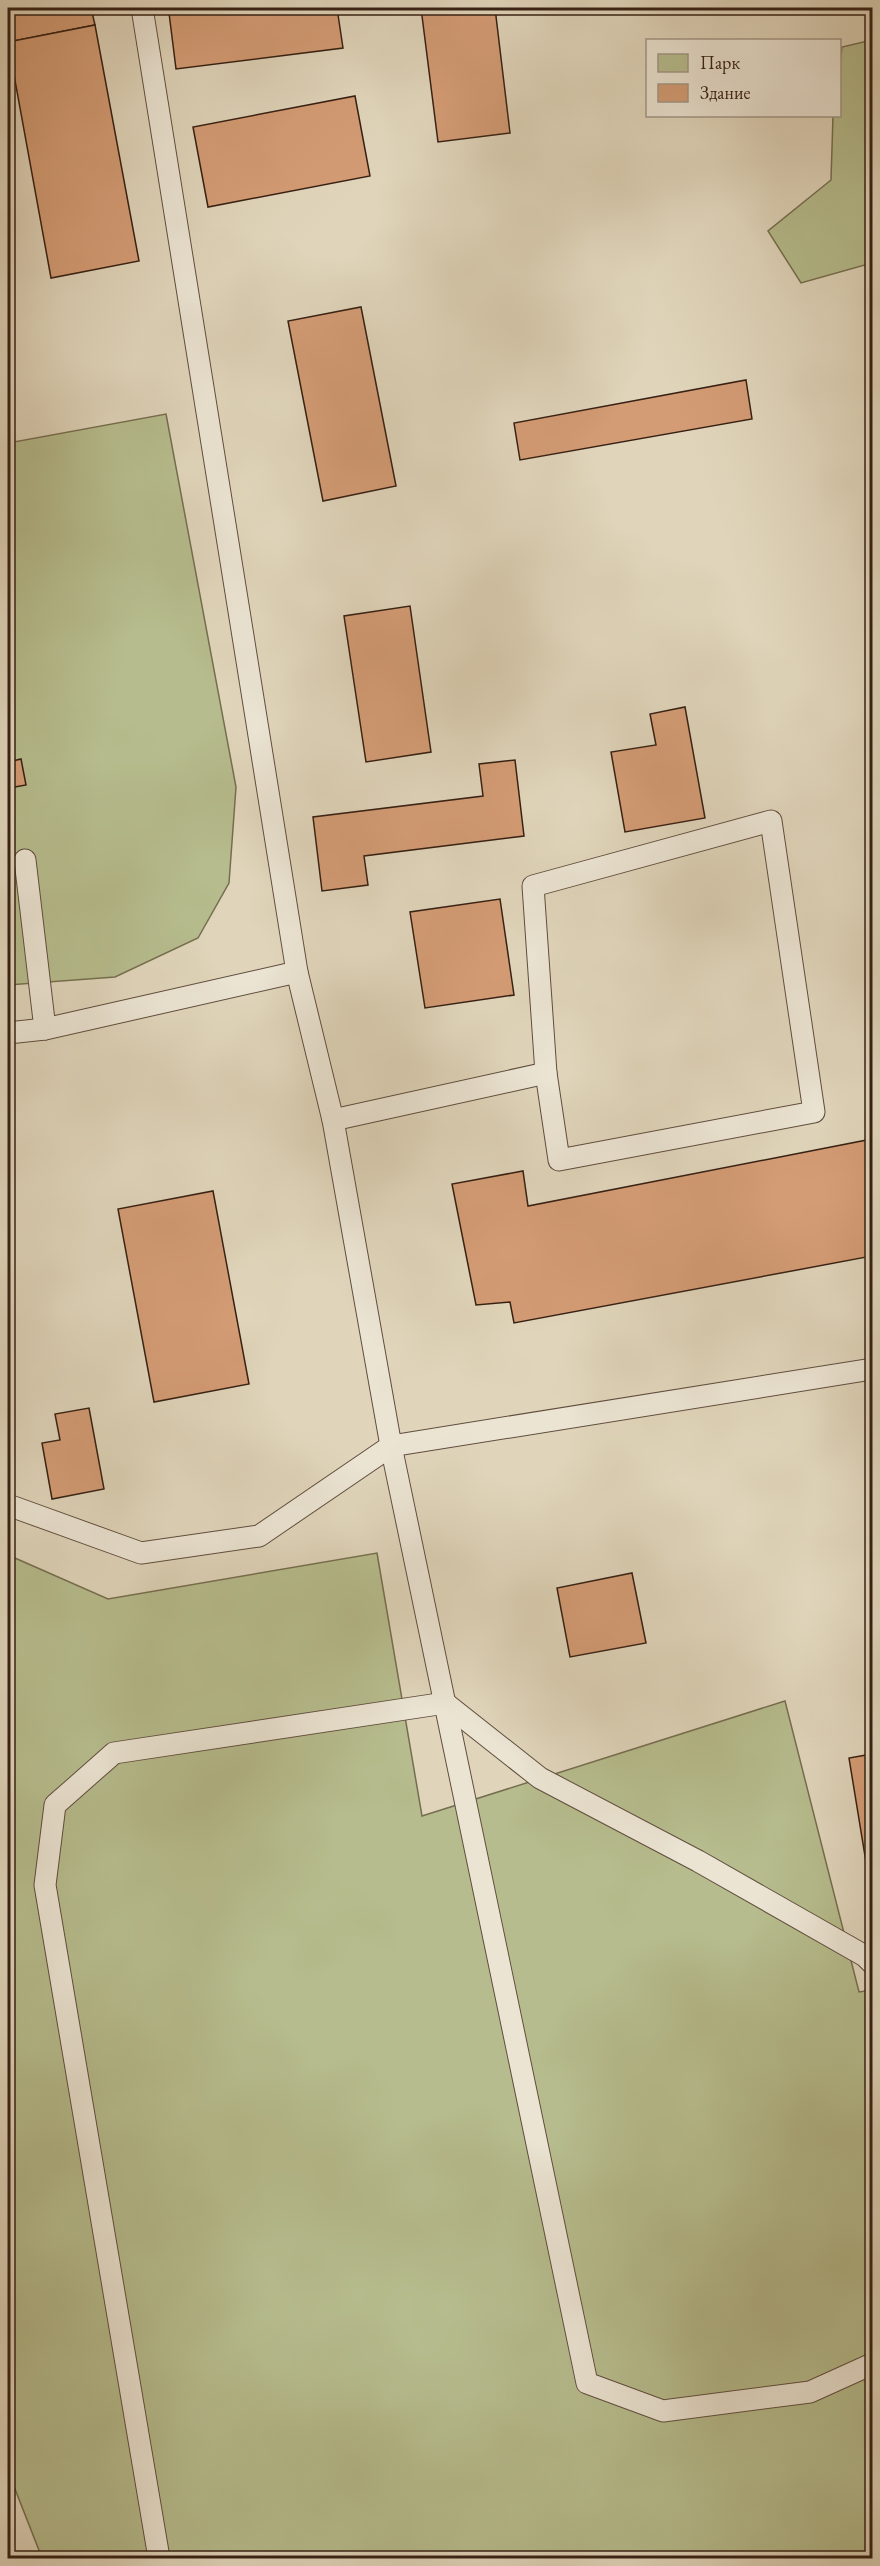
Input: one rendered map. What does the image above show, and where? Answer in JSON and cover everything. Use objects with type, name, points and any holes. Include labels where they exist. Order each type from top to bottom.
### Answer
[{"type":"lane","points":[[142,8],[297,972],[333,1120],[391,1446],[587,2383],[663,2411],[810,2391],[873,2364]]},
{"type":"lane","points":[[771,821],[814,1112],[559,1160],[546,1073],[533,886],[771,821]]},
{"type":"lane","points":[[25,860],[45,1029]]},
{"type":"lane","points":[[8,1033],[45,1029],[297,972]]},
{"type":"lane","points":[[333,1120],[546,1073]]},
{"type":"lane","points":[[8,1505],[141,1553],[259,1536],[391,1446],[873,1369]]},
{"type":"lane","points":[[159,2559],[45,1885],[55,1805],[114,1753],[445,1703],[540,1778],[698,1861],[865,1956],[873,1963]]},
{"type":"green space","points":[[872,40],[872,263],[801,283],[768,231],[831,180],[833,117],[841,117],[842,47]]},
{"type":"green space","points":[[166,414],[236,787],[229,883],[198,938],[115,977],[8,985],[8,443]]},
{"type":"green space","points":[[377,1553],[422,1816],[785,1701],[859,1992],[872,1990],[872,2558],[42,2558],[8,2471],[8,1555],[108,1599]]},
{"type":"building","points":[[8,8],[91,8],[95,25],[8,42]]},
{"type":"building","points":[[212,8],[337,8],[343,48],[176,69],[169,13]]},
{"type":"building","points":[[421,8],[495,8],[510,133],[438,142]]},
{"type":"building","points":[[95,25],[139,261],[51,278],[8,42]]},
{"type":"building","points":[[355,96],[370,176],[208,207],[193,127]]},
{"type":"building","points":[[361,307],[396,486],[323,501],[288,321]]},
{"type":"building","points":[[746,380],[752,419],[520,460],[514,423]]},
{"type":"building","points":[[410,606],[431,752],[366,762],[344,616]]},
{"type":"building","points":[[685,707],[705,818],[625,832],[611,752],[656,745],[650,714]]},
{"type":"building","points":[[21,759],[26,785],[9,788],[8,762]]},
{"type":"building","points":[[515,760],[524,836],[364,856],[368,885],[322,891],[313,817],[483,796],[479,764]]},
{"type":"building","points":[[500,899],[514,995],[425,1008],[410,912]]},
{"type":"building","points":[[872,1139],[872,1256],[514,1323],[510,1302],[476,1305],[452,1184],[523,1171],[528,1206]]},
{"type":"building","points":[[213,1191],[249,1384],[154,1402],[118,1209]]},
{"type":"building","points":[[89,1408],[104,1489],[52,1499],[42,1443],[60,1440],[55,1414]]},
{"type":"building","points":[[632,1573],[646,1643],[570,1657],[557,1588]]},
{"type":"building","points":[[872,1754],[872,1899],[849,1758]]}]
